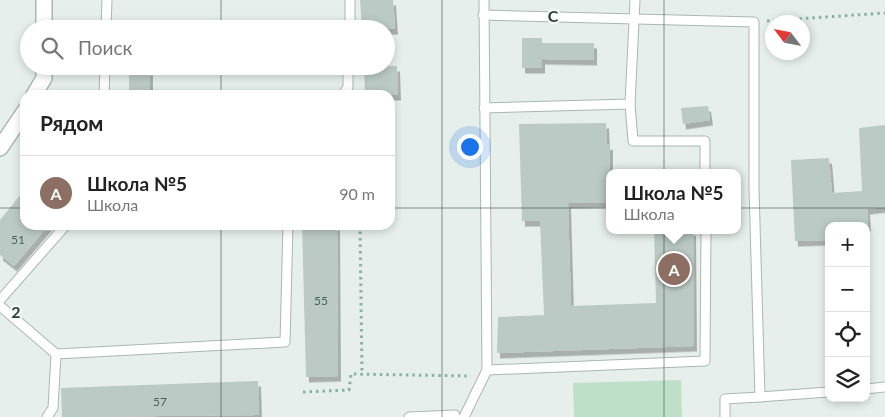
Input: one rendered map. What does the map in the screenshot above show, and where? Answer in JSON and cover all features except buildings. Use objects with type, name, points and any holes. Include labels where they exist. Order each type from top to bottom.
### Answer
[{"type":"street","points":[[44,0],[44,20]]},
{"type":"street","points":[[37,90],[44,75]]},
{"type":"street","points":[[0,148],[20,118]]},
{"type":"lane","points":[[106,20],[107,0]]},
{"type":"lane","points":[[350,0],[350,20]]},
{"type":"lane","points":[[464,417],[485,373],[484,0]]},
{"type":"lane","points":[[635,0],[630,104],[633,141],[705,141],[705,169]]},
{"type":"lane","points":[[483,15],[754,22],[754,189],[760,397]]},
{"type":"lane","points":[[104,90],[105,75]]},
{"type":"lane","points":[[346,90],[348,75]]},
{"type":"lane","points":[[484,108],[630,104]]},
{"type":"lane","points":[[0,300],[62,230]]},
{"type":"lane","points":[[0,306],[56,354],[286,342],[288,230]]},
{"type":"lane","points":[[485,373],[705,361],[706,234]]},
{"type":"lane","points":[[47,417],[53,408],[56,354]]},
{"type":"lane","points":[[870,389],[885,387]]},
{"type":"lane","points":[[725,417],[725,399],[825,392]]},
{"type":"lane","points":[[408,417],[456,415],[456,417]]},
{"type":"path","points":[[754,22],[885,13]]},
{"type":"path","points":[[360,230],[362,374]]},
{"type":"path","points":[[303,392],[349,390],[351,374],[485,373]]},
{"type":"green space","points":[[681,380],[682,417],[574,417],[573,383]]},
{"type":"place","name":"Школа №5","points":[[674,269]]}]
